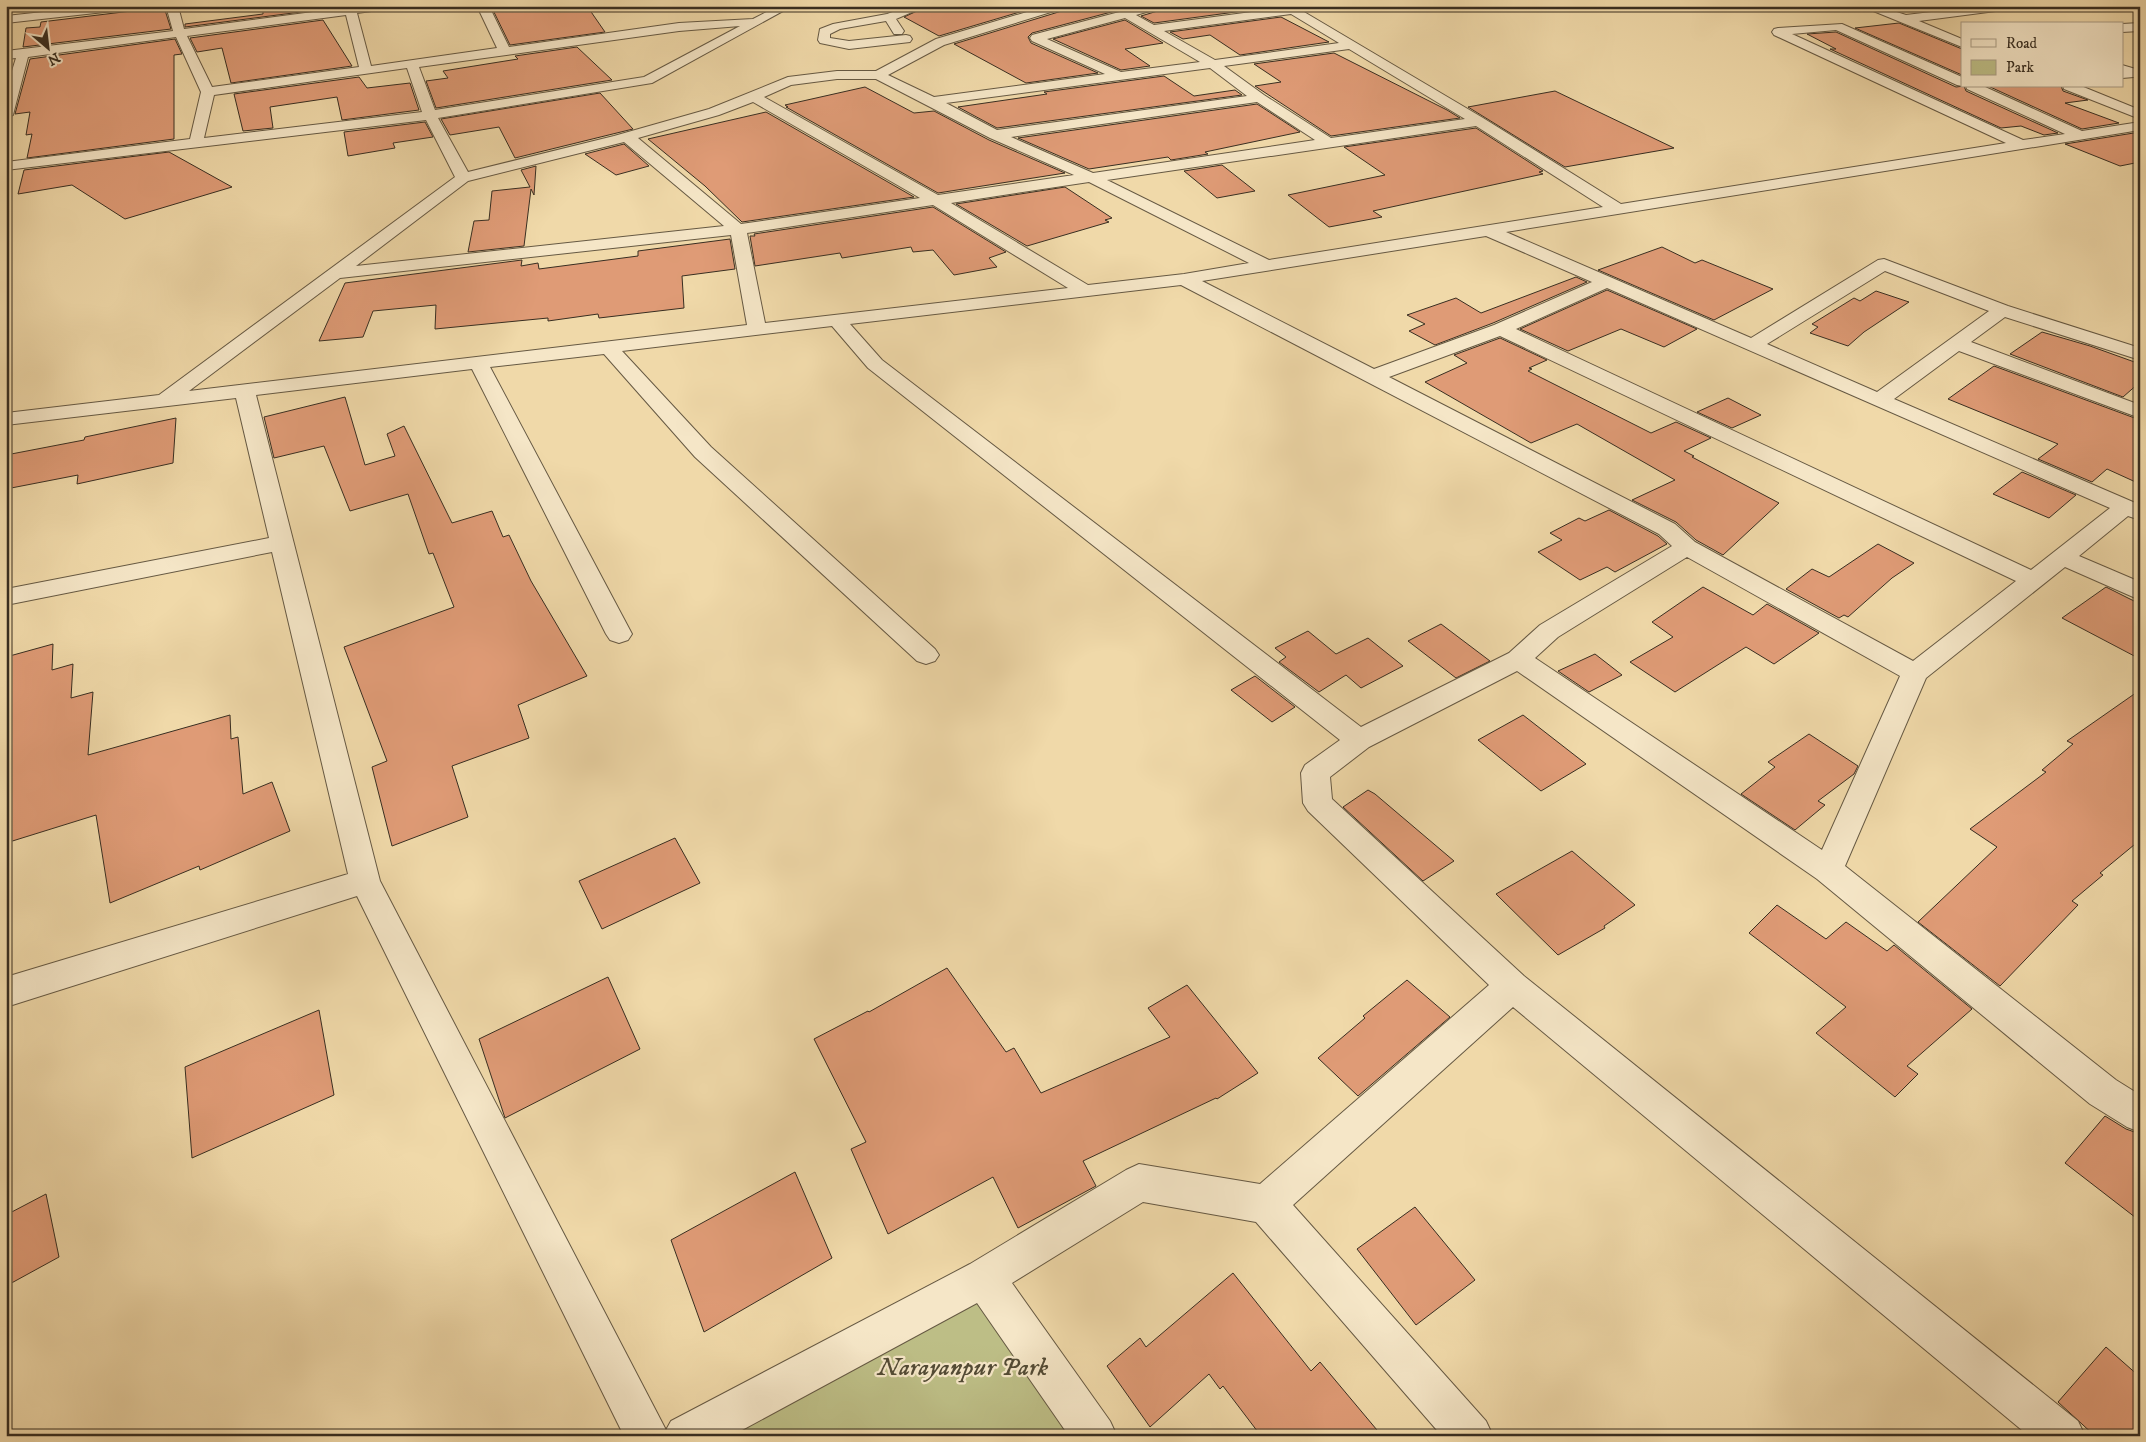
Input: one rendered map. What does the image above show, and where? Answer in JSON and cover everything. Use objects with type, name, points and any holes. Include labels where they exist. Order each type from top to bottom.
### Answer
[{"type":"street","points":[[6,20],[131,6]]},
{"type":"street","points":[[172,6],[179,32],[208,92],[196,143]]},
{"type":"street","points":[[6,55],[22,59],[179,32],[386,6]]},
{"type":"street","points":[[483,6],[505,52]]},
{"type":"street","points":[[6,166],[430,116],[648,80],[787,6]]},
{"type":"street","points":[[906,39],[849,45],[824,40],[824,32],[837,26],[889,17],[921,6]]},
{"type":"street","points":[[878,75],[940,42],[1060,6]]},
{"type":"street","points":[[1119,76],[1036,38],[1156,6]]},
{"type":"street","points":[[1866,6],[1960,40]]},
{"type":"street","points":[[1960,6],[1974,11]]},
{"type":"street","points":[[1906,19],[2011,6]]},
{"type":"street","points":[[1151,29],[1290,8],[1478,121],[1617,209]]},
{"type":"street","points":[[866,9],[889,17],[893,26],[918,54]]},
{"type":"street","points":[[350,11],[366,70]]},
{"type":"street","points":[[688,12],[700,25]]},
{"type":"street","points":[[1127,14],[1212,64],[1259,98],[1330,144]]},
{"type":"street","points":[[208,92],[700,25],[759,22]]},
{"type":"street","points":[[1961,82],[1838,26],[1778,32],[2021,145]]},
{"type":"street","points":[[2124,28],[2140,27]]},
{"type":"street","points":[[932,101],[1353,46]]},
{"type":"street","points":[[6,73],[22,59]]},
{"type":"street","points":[[6,115],[22,59]]},
{"type":"street","points":[[411,63],[430,116],[463,178]]},
{"type":"street","points":[[164,401],[463,178],[714,112],[754,97],[788,81],[837,75],[878,75],[932,101],[995,135],[1092,178],[1265,265]]},
{"type":"street","points":[[1976,88],[2082,136]]},
{"type":"street","points":[[2074,88],[2140,116]]},
{"type":"street","points":[[754,97],[937,200],[1084,290]]},
{"type":"street","points":[[995,135],[1259,98]]},
{"type":"street","points":[[337,273],[738,229],[1478,121]]},
{"type":"street","points":[[6,419],[1184,279],[2140,126]]},
{"type":"street","points":[[627,136],[738,229],[757,331]]},
{"type":"street","points":[[1487,230],[2133,510]]},
{"type":"street","points":[[1752,345],[1884,264],[2002,310],[2140,354]]},
{"type":"street","points":[[1184,279],[1668,529],[1687,547],[1915,673]]},
{"type":"street","points":[[1374,376],[1501,329],[1606,282]]},
{"type":"street","points":[[1879,400],[2002,310]]},
{"type":"street","points":[[837,321],[875,364],[1358,740]]},
{"type":"street","points":[[1501,329],[2033,580]]},
{"type":"street","points":[[1956,343],[2140,412]]},
{"type":"street","points":[[611,348],[614,354],[703,452],[926,655]]},
{"type":"street","points":[[479,364],[619,634]]},
{"type":"street","points":[[245,392],[365,881],[647,1436]]},
{"type":"street","points":[[1828,870],[1915,673],[2062,557],[2133,510]]},
{"type":"street","points":[[6,597],[281,543]]},
{"type":"street","points":[[1687,547],[1549,630],[1518,659],[1358,740],[1315,773],[1318,803],[1512,986],[2063,1436]]},
{"type":"street","points":[[2062,557],[2140,592]]},
{"type":"street","points":[[1518,659],[1828,870],[2103,1092],[2140,1115]]},
{"type":"street","points":[[6,992],[365,881]]},
{"type":"street","points":[[1266,1204],[1512,986]]},
{"type":"street","points":[[686,1436],[984,1278],[1139,1183],[1266,1204],[1472,1436]]},
{"type":"street","points":[[984,1278],[1096,1436]]},
{"type":"green space","name":"Narayanpur Park","points":[[984,1278],[1095,1436],[686,1436]]},
{"type":"building","points":[[287,6],[314,6],[316,10],[185,27],[185,24],[263,14],[263,9]]},
{"type":"building","points":[[491,6],[587,6],[605,32],[510,45]]},
{"type":"building","points":[[928,6],[1040,6],[939,36],[904,17]]},
{"type":"building","points":[[1067,6],[1134,6],[1032,33],[1028,37],[1031,43],[1098,73],[1026,83],[954,44],[1065,10]]},
{"type":"building","points":[[1163,6],[1264,6],[1265,8],[1154,23],[1141,16],[1161,10]]},
{"type":"building","points":[[164,7],[171,29],[23,47],[26,28],[40,27],[41,22]]},
{"type":"building","points":[[1281,17],[1329,42],[1240,55],[1210,35],[1183,39],[1170,32]]},
{"type":"building","points":[[323,20],[352,66],[231,83],[222,48],[197,52],[190,38]]},
{"type":"building","points":[[1125,20],[1163,43],[1125,49],[1150,66],[1121,70],[1053,39]]},
{"type":"building","points":[[1899,23],[1961,49],[1961,75],[1855,28]]},
{"type":"building","points":[[1836,32],[1956,87],[1965,88],[1966,91],[2058,133],[2044,135],[2021,126],[2001,128],[1830,49],[1836,49],[1807,34]]},
{"type":"building","points":[[175,39],[182,54],[174,55],[174,139],[27,158],[32,134],[26,135],[30,112],[15,114],[30,59]]},
{"type":"building","points":[[577,47],[612,80],[436,108],[426,81],[448,78],[443,71],[518,59],[515,56]]},
{"type":"building","points":[[1334,53],[1460,118],[1331,136],[1255,86],[1281,82],[1254,64]]},
{"type":"building","points":[[1164,76],[1194,96],[1235,90],[1242,95],[997,128],[958,107],[1047,94],[1044,92]]},
{"type":"building","points":[[359,77],[367,88],[410,83],[419,110],[342,120],[337,97],[270,107],[273,128],[243,131],[234,94]]},
{"type":"building","points":[[865,87],[914,113],[934,111],[989,140],[1065,173],[938,193],[785,105]]},
{"type":"building","points":[[1992,88],[2062,88],[2063,91],[2088,100],[2065,103],[2119,123],[2082,129]]},
{"type":"building","points":[[1555,91],[1674,148],[1565,167],[1468,107]]},
{"type":"building","points":[[600,93],[633,129],[515,158],[499,127],[450,135],[441,119]]},
{"type":"building","points":[[1257,104],[1300,132],[1205,152],[1208,154],[1171,160],[1168,157],[1089,169],[1018,138]]},
{"type":"building","points":[[766,112],[914,197],[742,222],[705,186],[648,139]]},
{"type":"building","points":[[425,122],[433,137],[393,143],[395,148],[348,156],[344,132]]},
{"type":"building","points":[[1476,128],[1543,171],[1539,172],[1543,174],[1373,211],[1382,217],[1329,227],[1288,195],[1385,175],[1344,147]]},
{"type":"building","points":[[2140,132],[2140,162],[2120,166],[2065,144]]},
{"type":"building","points":[[624,144],[649,166],[616,175],[585,154]]},
{"type":"building","points":[[169,152],[232,187],[125,219],[72,185],[18,194],[24,170]]},
{"type":"building","points":[[1222,165],[1255,191],[1217,198],[1184,171]]},
{"type":"building","points":[[536,166],[534,195],[531,189],[524,246],[468,252],[474,221],[489,220],[492,191],[530,187],[521,170]]},
{"type":"building","points":[[1065,187],[1112,218],[1105,220],[1109,222],[1027,246],[956,204]]},
{"type":"building","points":[[933,207],[1006,252],[989,258],[997,267],[954,275],[933,250],[913,252],[911,247],[842,258],[840,253],[755,266],[750,236],[755,236],[754,234]]},
{"type":"building","points":[[730,239],[735,269],[682,276],[684,308],[599,318],[598,314],[548,321],[548,318],[435,329],[436,305],[373,311],[363,337],[319,341],[345,283],[522,260],[521,266],[538,263],[539,269],[638,256],[638,251]]},
{"type":"building","points":[[1662,247],[1695,263],[1702,260],[1773,289],[1714,320],[1598,270]]},
{"type":"building","points":[[1576,277],[1587,282],[1493,323],[1435,345],[1409,331],[1425,324],[1407,315],[1456,298],[1481,313]]},
{"type":"building","points":[[1607,290],[1697,329],[1664,347],[1621,329],[1568,351],[1520,329]]},
{"type":"building","points":[[1876,291],[1909,302],[1864,332],[1848,346],[1810,333],[1818,327],[1812,324],[1854,298],[1860,301]]},
{"type":"building","points":[[2042,332],[2090,346],[2140,364],[2140,382],[2123,397],[2010,354]]},
{"type":"building","points":[[1500,338],[1547,360],[1529,368],[1532,369],[1528,371],[1651,433],[1676,422],[1711,438],[1684,451],[1779,503],[1723,555],[1696,540],[1676,522],[1632,500],[1675,480],[1577,424],[1531,443],[1425,382],[1467,363],[1454,355]]},
{"type":"building","points":[[1994,366],[2140,420],[2140,484],[2107,469],[2092,482],[2038,459],[2058,444],[1948,399]]},
{"type":"building","points":[[345,397],[365,465],[395,456],[387,434],[404,426],[452,523],[492,511],[503,537],[509,535],[531,581],[587,676],[518,705],[529,738],[452,766],[468,817],[392,846],[372,767],[387,761],[344,647],[454,607],[433,553],[429,554],[408,494],[350,511],[324,446],[274,458],[264,417]]},
{"type":"building","points":[[1728,398],[1761,415],[1732,428],[1697,412]]},
{"type":"building","points":[[176,418],[173,463],[77,484],[78,475],[6,489],[6,455],[84,440],[85,437]]},
{"type":"building","points":[[2022,472],[2076,495],[2049,518],[1993,494]]},
{"type":"building","points":[[1609,510],[1658,536],[1667,544],[1615,572],[1607,567],[1580,580],[1538,552],[1562,540],[1550,533],[1579,518],[1585,521]]},
{"type":"building","points":[[1878,544],[1914,563],[1892,578],[1848,617],[1844,615],[1839,618],[1786,589],[1812,569],[1829,577]]},
{"type":"building","points":[[1703,587],[1753,615],[1767,604],[1819,633],[1774,664],[1746,647],[1675,692],[1630,662],[1673,637],[1652,622]]},
{"type":"building","points":[[2106,587],[2140,604],[2140,659],[2062,618]]},
{"type":"building","points":[[1441,624],[1490,661],[1456,678],[1408,641]]},
{"type":"building","points":[[1308,631],[1336,654],[1368,638],[1403,666],[1361,688],[1346,675],[1319,692],[1279,662],[1286,657],[1275,648]]},
{"type":"building","points":[[53,644],[52,670],[73,664],[71,698],[93,692],[88,755],[230,715],[231,739],[238,737],[243,794],[272,782],[290,831],[200,870],[199,866],[110,903],[96,815],[6,843],[6,657]]},
{"type":"building","points":[[1595,654],[1622,675],[1589,692],[1558,671]]},
{"type":"building","points":[[1255,676],[1295,707],[1272,722],[1231,690]]},
{"type":"building","points":[[2140,690],[2140,840],[2100,873],[2103,875],[2072,901],[2078,905],[2000,986],[1918,922],[1997,847],[1970,829],[2046,772],[2042,770],[2073,744],[2067,741]]},
{"type":"building","points":[[1523,715],[1586,764],[1541,791],[1478,740]]},
{"type":"building","points":[[1809,734],[1858,766],[1854,774],[1818,801],[1825,805],[1795,830],[1741,794],[1775,767],[1768,762]]},
{"type":"building","points":[[1368,790],[1454,861],[1423,881],[1343,807]]},
{"type":"building","points":[[675,838],[700,883],[602,929],[579,881]]},
{"type":"building","points":[[1572,851],[1635,905],[1604,926],[1605,928],[1558,955],[1496,894]]},
{"type":"building","points":[[1777,905],[1826,939],[1846,922],[1887,951],[1894,945],[1972,1009],[1907,1066],[1918,1074],[1895,1097],[1816,1033],[1846,1007],[1749,933]]},
{"type":"building","points":[[947,968],[1006,1052],[1014,1048],[1041,1093],[1170,1037],[1148,1008],[1187,985],[1258,1073],[1217,1099],[1083,1161],[1096,1186],[1018,1228],[993,1177],[888,1234],[851,1149],[866,1142],[814,1039],[869,1012]]},
{"type":"building","points":[[608,977],[640,1049],[505,1118],[479,1039]]},
{"type":"building","points":[[1407,980],[1450,1017],[1358,1096],[1318,1058],[1365,1018],[1363,1016]]},
{"type":"building","points":[[319,1010],[334,1095],[192,1158],[185,1067]]},
{"type":"building","points":[[2105,1116],[2126,1129],[2140,1134],[2140,1221],[2065,1163]]},
{"type":"building","points":[[795,1172],[832,1258],[704,1332],[671,1240]]},
{"type":"building","points":[[46,1194],[59,1257],[6,1286],[6,1215]]},
{"type":"building","points":[[1415,1207],[1475,1280],[1416,1325],[1357,1249]]},
{"type":"building","points":[[1233,1273],[1311,1371],[1320,1362],[1382,1436],[1261,1436],[1223,1386],[1220,1389],[1209,1374],[1150,1427],[1107,1366],[1140,1338],[1146,1347]]},
{"type":"building","points":[[2106,1347],[2140,1377],[2140,1436],[2095,1436],[2058,1402]]}]
